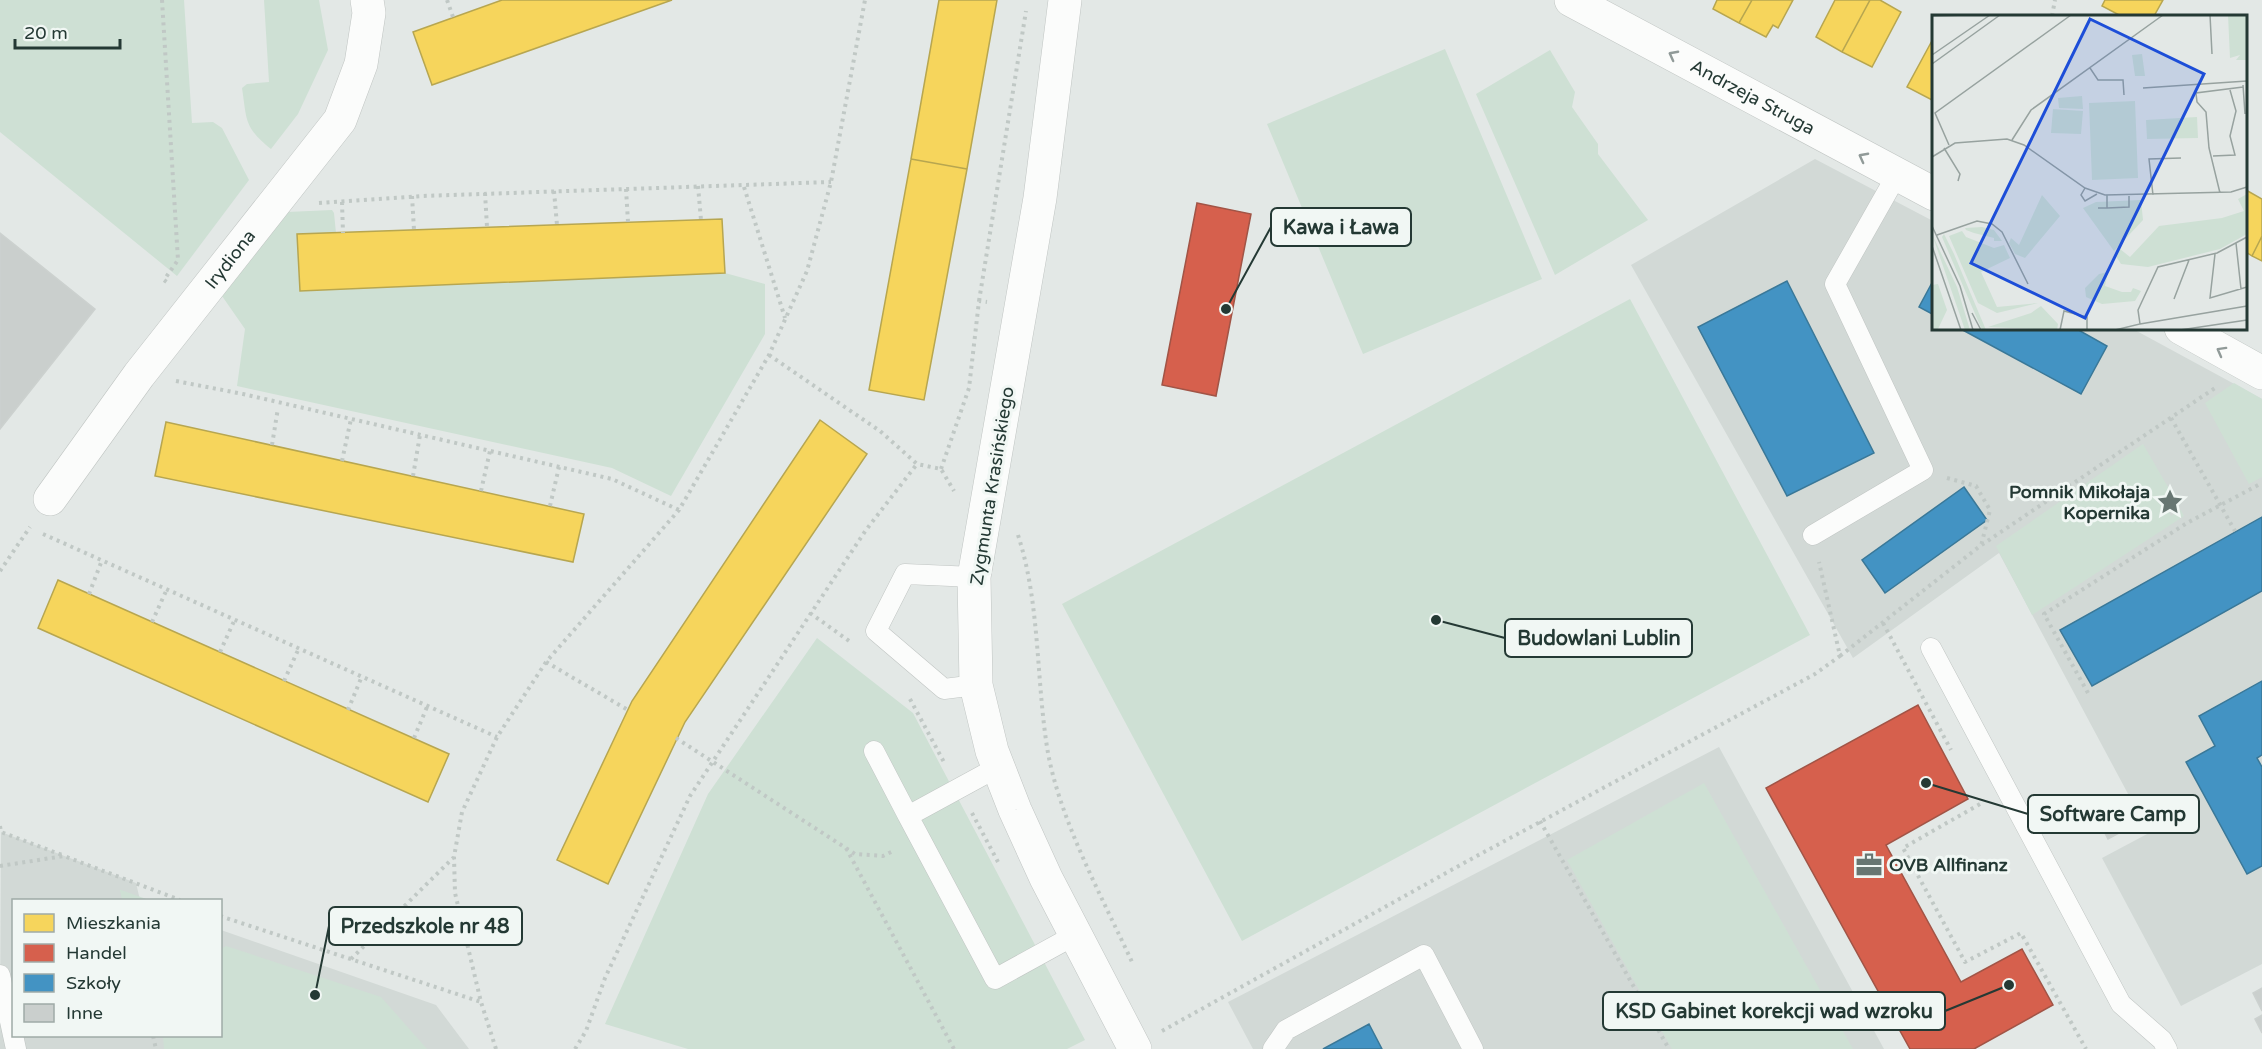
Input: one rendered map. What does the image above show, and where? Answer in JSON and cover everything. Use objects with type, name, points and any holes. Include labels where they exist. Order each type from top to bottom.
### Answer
[{"type":"street","name":"Irydiona","points":[[50,500],[139,375],[340,120],[361,64],[369,13],[367,0]]},
{"type":"street","name":"Zygmunta Krasińskiego","points":[[1065,0],[1040,198],[1000,425],[987,514],[974,577],[976,685],[998,767],[1046,878],[1134,1048]]},
{"type":"street","name":"Andrzeja Struga","points":[[1571,0],[1932,193]]},
{"type":"street","points":[[2185,330],[2262,373]]},
{"type":"lane","points":[[1812,535],[1923,470],[1835,284],[1890,187],[1894,174]]},
{"type":"lane","points":[[974,577],[905,574],[876,631],[944,690],[976,685]]},
{"type":"lane","points":[[1931,648],[2121,1004],[2162,1040],[2167,1049]]},
{"type":"lane","points":[[874,751],[995,979],[1075,935]]},
{"type":"lane","points":[[908,816],[998,767]]},
{"type":"lane","points":[[1273,1049],[1286,1030],[1424,955],[1473,1049]]},
{"type":"lane","points":[[0,975],[12,1030]]},
{"type":"path","points":[[162,0],[178,260],[164,280],[195,305]]},
{"type":"path","points":[[447,0],[453,17]]},
{"type":"path","points":[[496,1049],[481,1002],[455,893],[454,857],[462,812],[497,736],[546,663],[680,510],[769,355],[807,271],[831,182],[865,0]]},
{"type":"path","points":[[941,470],[969,388],[979,301],[1028,0]]},
{"type":"path","points":[[2052,15],[2055,0]]},
{"type":"path","points":[[274,206],[412,196],[831,182]]},
{"type":"path","points":[[698,186],[701,220]]},
{"type":"path","points":[[744,187],[785,320]]},
{"type":"path","points":[[626,189],[628,222]]},
{"type":"path","points":[[554,191],[557,225]]},
{"type":"path","points":[[485,193],[487,227]]},
{"type":"path","points":[[412,196],[414,230]]},
{"type":"path","points":[[342,202],[343,233]]},
{"type":"path","points":[[979,301],[1022,305]]},
{"type":"path","points":[[769,355],[880,431],[917,464],[941,470],[968,512],[1011,517],[1023,551],[1030,583],[1047,748],[1059,794],[1088,866],[1132,963]]},
{"type":"path","points":[[139,375],[243,394],[612,479],[680,510]]},
{"type":"path","points":[[1134,1048],[1540,821],[1815,674],[1980,546],[2227,380]]},
{"type":"path","points":[[272,445],[278,408]]},
{"type":"path","points":[[2171,418],[2235,531]]},
{"type":"path","points":[[342,461],[351,419]]},
{"type":"path","points":[[413,476],[420,435]]},
{"type":"path","points":[[481,491],[490,451]]},
{"type":"path","points":[[575,1049],[586,1031],[605,978],[686,805],[713,760],[866,530],[917,464]]},
{"type":"path","points":[[550,506],[559,467]]},
{"type":"path","points":[[1923,470],[1976,486],[1990,510],[1980,546]]},
{"type":"path","points":[[2088,693],[2044,614],[2187,523],[2262,483]]},
{"type":"path","points":[[0,571],[50,500]]},
{"type":"path","points":[[29,529],[497,736]]},
{"type":"path","points":[[1812,535],[1840,656]]},
{"type":"path","points":[[88,594],[102,560]]},
{"type":"path","points":[[152,622],[167,590]]},
{"type":"path","points":[[810,613],[853,644]]},
{"type":"path","points":[[220,652],[234,619]]},
{"type":"path","points":[[1882,623],[1953,755]]},
{"type":"path","points":[[284,681],[298,648]]},
{"type":"path","points":[[546,663],[628,710]]},
{"type":"path","points":[[348,710],[362,676]]},
{"type":"path","points":[[905,690],[1002,870]]},
{"type":"path","points":[[414,738],[428,707]]},
{"type":"path","points":[[676,738],[855,854],[883,856],[919,837]]},
{"type":"path","points":[[1975,795],[1981,806],[1903,848],[1965,962],[2021,933],[2086,1049]]},
{"type":"path","points":[[1540,821],[1669,1049]]},
{"type":"path","points":[[0,826],[1,832],[177,899]]},
{"type":"path","points":[[845,848],[954,1049]]},
{"type":"path","points":[[0,866],[64,856]]},
{"type":"path","points":[[351,959],[454,857]]},
{"type":"path","points":[[222,917],[481,1002]]},
{"type":"path","points":[[222,921],[226,918]]},
{"type":"path","points":[[1160,1020],[1165,1029]]},
{"type":"shaded area","points":[[1815,159],[1932,220],[1932,330],[2135,330],[2262,399],[2262,964],[2181,1006],[2102,858],[2149,833],[1999,553],[1853,658],[1631,265]]},
{"type":"shaded area","points":[[1719,747],[1884,1049],[1253,1049],[1228,1002]]},
{"type":"shaded area","points":[[1,832],[136,883],[140,899],[12,899],[12,1037],[222,1037],[222,930],[436,1005],[469,1049],[0,1049]]},
{"type":"green space","points":[[0,0],[184,0],[192,123],[213,122],[222,128],[249,180],[177,276],[0,132]]},
{"type":"green space","points":[[264,0],[319,0],[328,50],[298,114],[271,149],[256,135],[248,123],[242,88],[247,84],[269,82]]},
{"type":"green space","points":[[1445,49],[1542,279],[1363,354],[1267,124]]},
{"type":"green space","points":[[1550,50],[1575,92],[1572,107],[1598,144],[1598,154],[1648,220],[1555,275],[1476,94]]},
{"type":"green space","points":[[332,210],[336,233],[297,235],[300,291],[725,273],[765,284],[765,334],[671,496],[612,468],[237,386],[245,329],[222,296],[287,212]]},
{"type":"green space","points":[[1630,299],[1810,635],[1242,941],[1062,604]]},
{"type":"green space","points":[[2234,383],[2262,399],[2262,477],[2249,484],[2205,403]]},
{"type":"green space","points":[[2143,444],[2172,494],[2163,501],[2171,516],[2181,510],[2184,516],[2032,615],[1996,546]]},
{"type":"green space","points":[[817,638],[913,713],[1085,1040],[1067,1049],[688,1049],[605,1024],[708,794]]},
{"type":"green space","points":[[1704,783],[1853,1049],[1672,1049],[1567,860]]},
{"type":"green space","points":[[120,890],[146,899],[122,899]]},
{"type":"green space","points":[[226,946],[381,997],[427,1049],[164,1049],[163,1037],[222,1037],[222,948]]},
{"type":"building: Mieszkania","points":[[502,0],[672,0],[432,85],[413,32]]},
{"type":"building: Mieszkania","points":[[939,0],[997,0],[967,169],[911,159]]},
{"type":"building: Mieszkania","points":[[1717,0],[1752,0],[1739,23],[1713,9]]},
{"type":"building: Mieszkania","points":[[1752,0],[1793,0],[1778,28],[1773,25],[1766,37],[1739,23]]},
{"type":"building: Mieszkania","points":[[1835,0],[1870,0],[1842,52],[1816,37]]},
{"type":"building: Mieszkania","points":[[1870,0],[1880,0],[1901,12],[1872,67],[1842,52]]},
{"type":"building: Mieszkania","points":[[2105,0],[2163,0],[2155,15],[2119,15],[2102,6]]},
{"type":"building: Mieszkania","points":[[1932,41],[1932,100],[1907,87]]},
{"type":"building: Mieszkania","points":[[911,159],[967,169],[924,400],[869,390]]},
{"type":"building: Mieszkania","points":[[2247,191],[2262,199],[2262,236],[2252,256],[2247,253]]},
{"type":"building: Mieszkania","points":[[722,219],[725,273],[300,291],[297,234]]},
{"type":"building: Mieszkania","points":[[2262,236],[2262,261],[2252,256]]},
{"type":"building: Mieszkania","points":[[820,420],[867,454],[685,722],[608,884],[557,860],[632,701]]},
{"type":"building: Mieszkania","points":[[166,422],[584,514],[573,562],[155,476]]},
{"type":"building: Mieszkania","points":[[58,580],[449,754],[428,802],[38,628]]},
{"type":"building: Handel","points":[[1197,203],[1251,214],[1216,396],[1162,385]]},
{"type":"building: Handel","points":[[1918,705],[1968,799],[1886,845],[1961,982],[2022,949],[2053,1005],[1974,1049],[1910,1049],[1766,788]]},
{"type":"building: Szkoły","points":[[1787,281],[1874,453],[1787,496],[1698,327]]},
{"type":"building: Szkoły","points":[[1932,283],[1932,314],[1919,307]]},
{"type":"building: Szkoły","points":[[1963,330],[2079,330],[2107,346],[2081,394]]},
{"type":"building: Szkoły","points":[[1964,487],[1987,520],[1885,593],[1862,560]]},
{"type":"building: Szkoły","points":[[2262,517],[2262,591],[2092,686],[2060,630]]},
{"type":"building: Szkoły","points":[[2262,681],[2262,755],[2257,758],[2262,767],[2262,866],[2247,874],[2186,762],[2215,746],[2199,716]]},
{"type":"building: Szkoły","points":[[1369,1024],[1382,1049],[1323,1049]]},
{"type":"building: Inne","points":[[0,233],[95,309],[0,429]]},
{"type":"building: Inne","points":[[2109,813],[2121,832],[2108,839],[2098,820]]},
{"type":"building: Inne","points":[[2262,988],[2262,1011],[2253,993]]},
{"type":"building: Inne","points":[[2262,1015],[2262,1033],[2255,1019]]},
{"type":"place","name":"Kawa i Ława","points":[[1226,309]]},
{"type":"place","name":"Pomnik Mikołaja Kopernika","points":[[2170,502]]},
{"type":"place","name":"Budowlani Lublin","points":[[1436,620]]},
{"type":"place","name":"Software Camp","points":[[1926,783]]},
{"type":"place","name":"OVB Allfinanz","points":[[1869,865]]},
{"type":"place","name":"KSD Gabinet korekcji wad wzroku","points":[[2009,985]]},
{"type":"place","name":"Przedszkole nr 48","points":[[315,995]]}]
